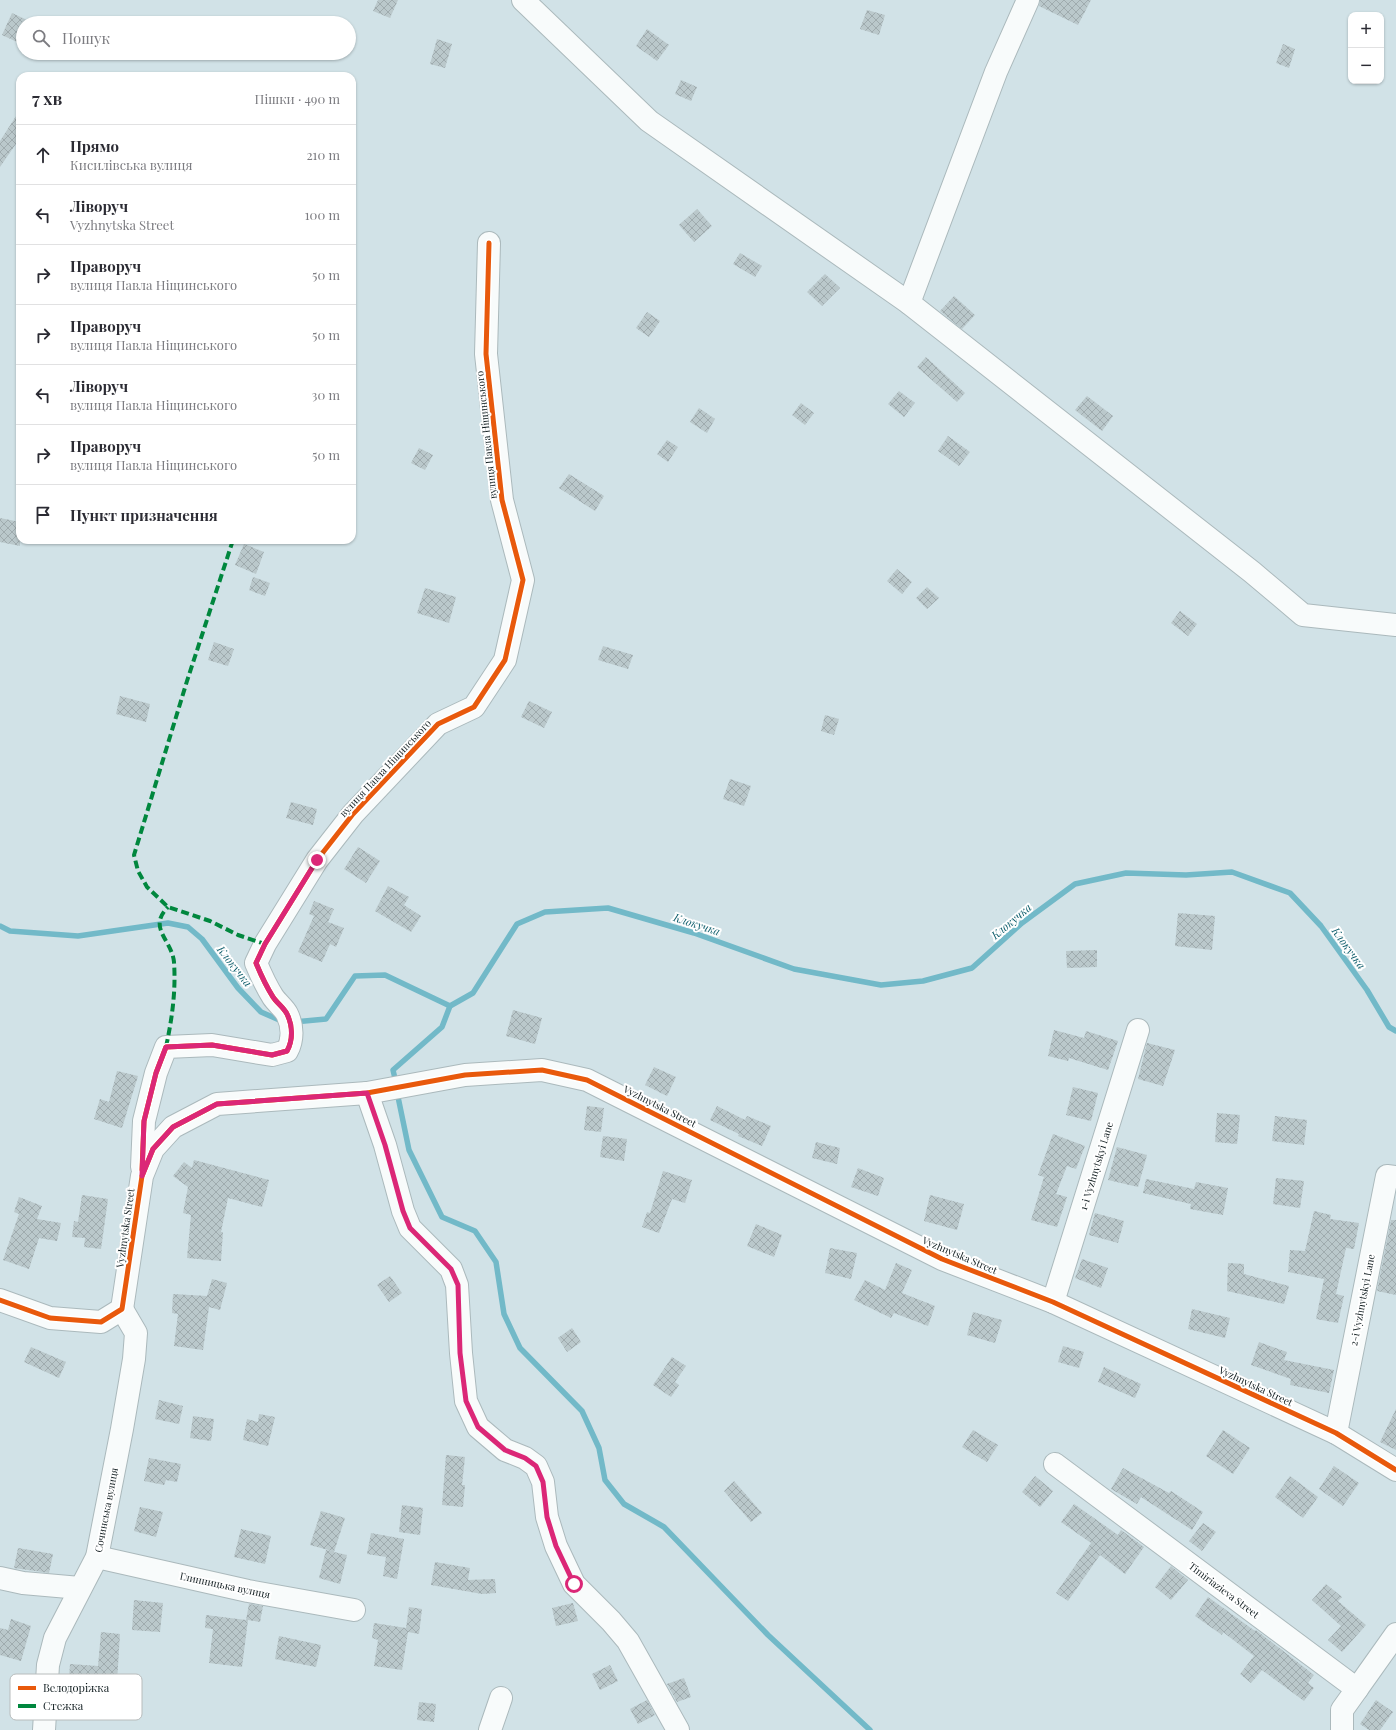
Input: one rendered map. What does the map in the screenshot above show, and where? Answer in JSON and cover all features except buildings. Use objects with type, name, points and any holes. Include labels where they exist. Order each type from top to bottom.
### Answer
[{"type":"street","points":[[523,0],[649,121],[909,303],[1252,572],[1302,615],[1396,625]]},
{"type":"street","points":[[909,303],[996,72],[1028,0]]},
{"type":"street","name":"вулиця Павла Ніщинського","points":[[142,1176],[144,1121],[156,1073],[166,1047],[212,1045],[272,1055],[287,1051],[291,1043],[292,1036],[287,1015],[270,993],[256,963],[265,944],[317,860],[353,814],[438,724],[474,707],[505,660],[523,580],[502,500],[486,354],[489,243]]},
{"type":"street","name":"1-i Vyzhnytskyi Lane","points":[[1053,1302],[1138,1030]]},
{"type":"street","name":"Vyzhnytska Street","points":[[122,1309],[142,1176],[153,1149],[173,1127],[217,1104],[373,1092],[465,1075],[542,1070],[587,1080],[942,1259],[1053,1302],[1336,1433],[1396,1470]]},
{"type":"street","points":[[373,1092],[385,1145],[403,1211],[410,1228],[451,1269],[458,1285],[460,1353],[466,1401],[478,1427],[505,1450],[525,1458],[536,1466],[543,1482],[547,1517],[556,1546],[574,1584],[612,1621],[628,1641],[678,1730]]},
{"type":"street","name":"2-i Vyzhnytskyi Lane","points":[[1336,1433],[1387,1176],[1396,1177]]},
{"type":"street","points":[[0,1300],[50,1318],[102,1322],[122,1309]]},
{"type":"street","name":"Сочинська вулиця","points":[[47,1674],[48,1665],[55,1638],[97,1557],[134,1359],[136,1333],[122,1309]]},
{"type":"street","name":"Timiriazieva Street","points":[[1055,1464],[1357,1689]]},
{"type":"street","name":"Глинницька вулиця","points":[[97,1557],[248,1591],[354,1610]]},
{"type":"street","points":[[0,1578],[23,1583],[80,1588]]},
{"type":"street","points":[[1342,1730],[1342,1710],[1396,1634]]},
{"type":"street","points":[[490,1730],[501,1698]]},
{"type":"street","name":"Сочинська вулиця","points":[[44,1730],[45,1720]]},
{"type":"waterway","name":"Клокучка","points":[[294,1022],[326,1019],[355,976],[385,975],[450,1006],[473,993],[517,924],[545,912],[608,908],[694,933],[794,969],[881,985],[923,981],[972,968],[1022,923],[1075,884],[1126,873],[1186,875],[1232,872],[1290,893],[1321,926],[1367,990],[1389,1027],[1396,1031]]},
{"type":"waterway","name":"Клокучка","points":[[0,926],[10,931],[78,936],[168,923],[188,927],[202,939],[238,988],[261,1012],[284,1022]]},
{"type":"waterway","points":[[396,1083],[393,1070],[442,1027],[450,1006]]},
{"type":"waterway","points":[[397,1092],[409,1150],[442,1217],[475,1231],[496,1262],[504,1314],[520,1348],[582,1411],[599,1448],[605,1480],[624,1504],[664,1527],[768,1635],[870,1730]]},
{"type":"marked path","points":[[232,544],[187,681],[134,855],[138,871],[147,887],[168,907],[210,921],[238,935],[265,944]]},
{"type":"marked path","points":[[166,1047],[173,1005],[174,962],[172,954],[162,934],[160,921],[162,914],[168,907]]},
{"type":"cycle path","points":[[142,1170],[144,1121],[156,1073],[166,1047],[212,1045],[272,1055],[287,1051],[291,1038],[289,1019],[286,1012],[270,993],[256,963],[265,944],[317,860],[353,814],[438,724],[474,707],[505,660],[523,580],[502,500],[486,354],[489,243]]},
{"type":"cycle path","points":[[0,1300],[50,1318],[101,1322],[122,1309],[142,1176],[153,1149],[173,1127],[217,1104],[367,1093],[465,1075],[542,1070],[587,1080],[942,1259],[1053,1302],[1336,1433],[1396,1470]]},
{"type":"route","points":[[317,860],[265,944],[256,963],[263,980],[274,999],[287,1015],[292,1036],[291,1043],[287,1051],[272,1055],[212,1045],[166,1047],[156,1073],[144,1121],[142,1176],[153,1149],[173,1127],[217,1104],[367,1093],[385,1145],[403,1211],[410,1228],[451,1269],[458,1285],[460,1353],[466,1401],[478,1427],[505,1450],[525,1458],[536,1466],[543,1482],[547,1517],[556,1546],[574,1584]]}]
